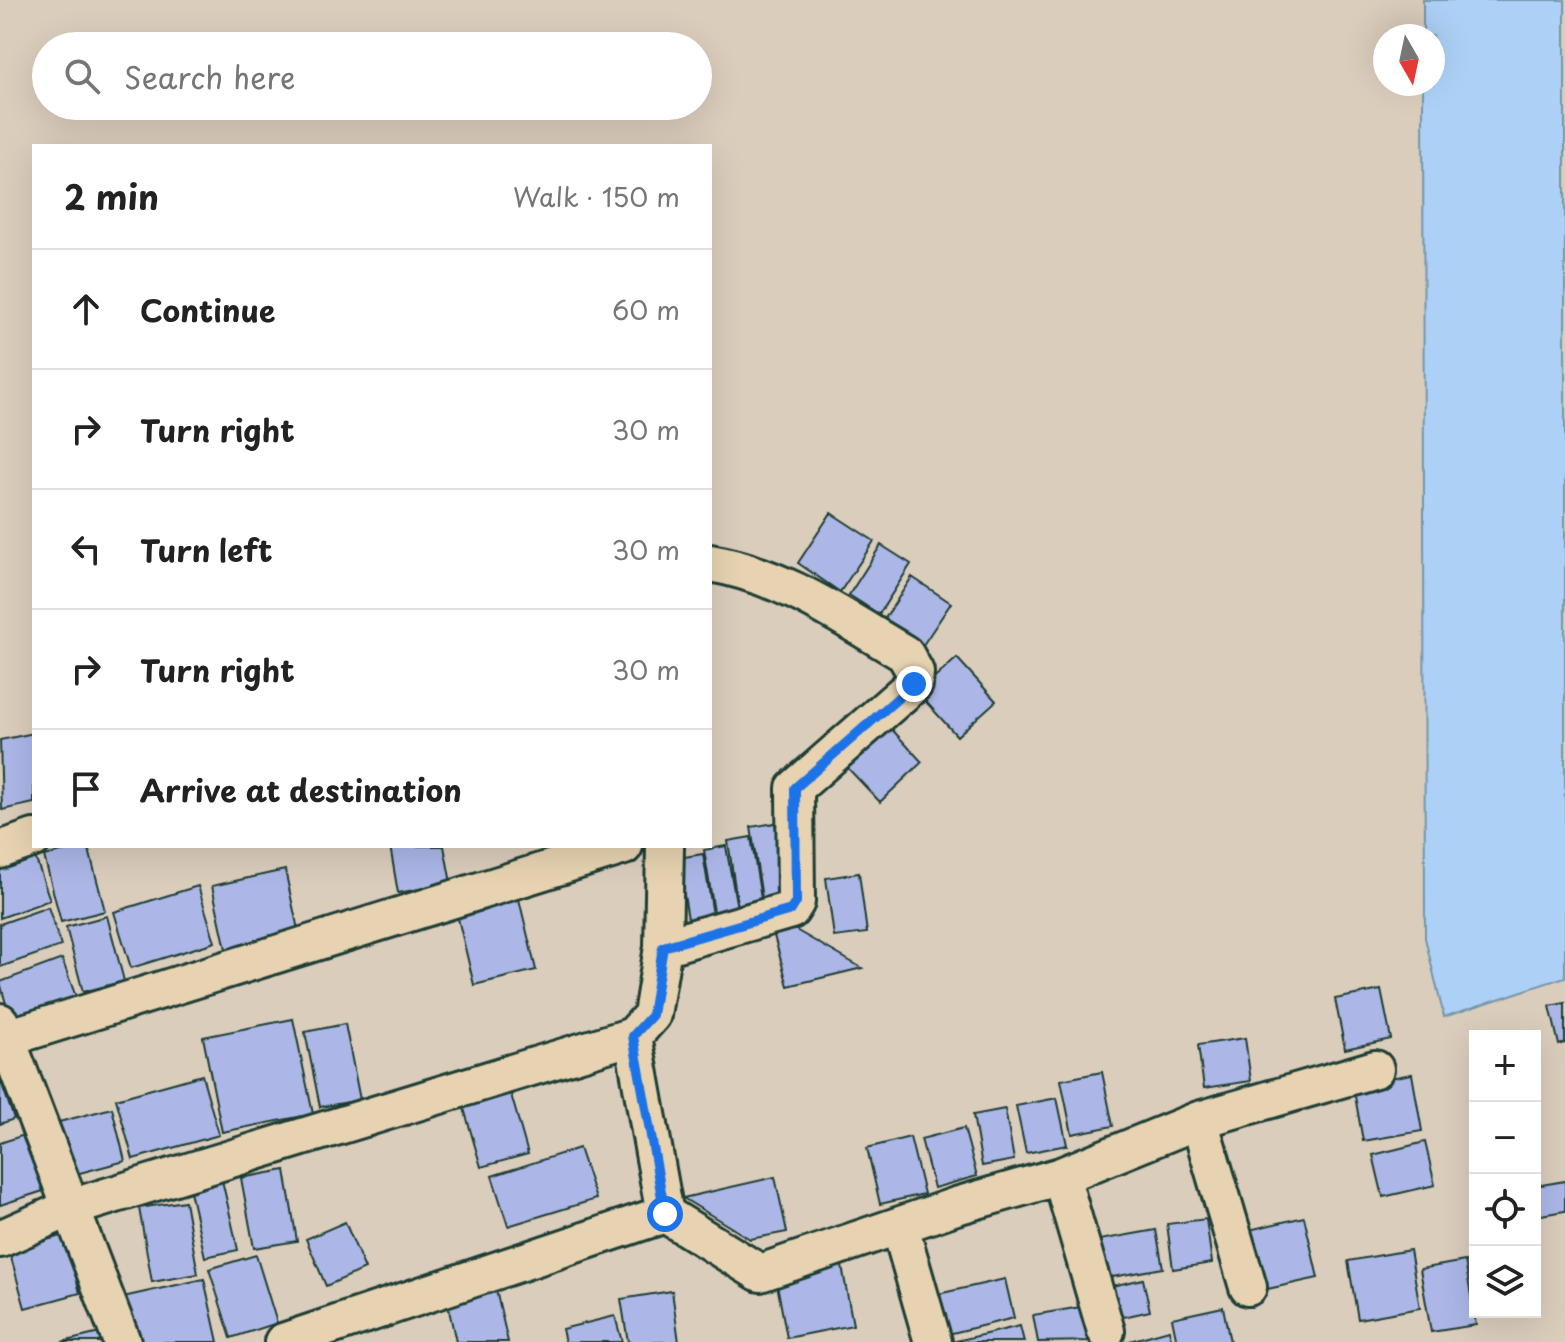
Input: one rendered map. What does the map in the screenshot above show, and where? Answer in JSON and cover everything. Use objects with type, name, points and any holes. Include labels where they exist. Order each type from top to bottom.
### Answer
[{"type":"street","points":[[663,947],[791,910],[796,902],[795,788],[914,684],[915,672],[905,654],[795,589],[750,569],[712,563]]},
{"type":"street","points":[[0,850],[32,839]]},
{"type":"street","points":[[122,1342],[3,1030],[617,848]]},
{"type":"street","points":[[0,1239],[70,1208],[633,1036],[652,1015],[663,947],[665,848]]},
{"type":"street","points":[[633,1036],[665,1214],[760,1273],[956,1206],[1061,1176],[1199,1120],[1375,1069]]},
{"type":"street","points":[[1199,1120],[1248,1287]]},
{"type":"street","points":[[1061,1176],[1106,1331]]},
{"type":"street","points":[[283,1342],[665,1214]]},
{"type":"street","points":[[900,1227],[933,1342]]},
{"type":"water","points":[[1423,0],[1565,0],[1565,977],[1444,1017],[1425,938],[1423,96],[1445,96],[1445,24],[1423,24]]},
{"type":"building","points":[[831,513],[874,541],[840,592],[798,563]]},
{"type":"building","points":[[881,545],[911,564],[879,614],[849,595]]},
{"type":"building","points":[[912,577],[951,603],[923,645],[884,620]]},
{"type":"building","points":[[957,658],[996,701],[957,736],[918,693]]},
{"type":"building","points":[[886,723],[922,762],[880,802],[843,763]]},
{"type":"building","points":[[32,733],[32,803],[2,810],[0,740]]},
{"type":"building","points":[[775,823],[787,894],[762,898],[751,827]]},
{"type":"building","points":[[751,837],[762,905],[738,908],[728,841]]},
{"type":"building","points":[[726,846],[738,914],[715,918],[704,850]]},
{"type":"building","points":[[32,848],[50,900],[0,918],[0,859]]},
{"type":"building","points":[[89,848],[105,911],[61,922],[44,856]]},
{"type":"building","points":[[390,848],[444,848],[451,883],[398,893]]},
{"type":"building","points":[[703,854],[714,921],[689,925],[678,858]]},
{"type":"building","points":[[285,870],[299,934],[226,949],[212,886]]},
{"type":"building","points":[[859,873],[867,933],[834,937],[826,878]]},
{"type":"building","points":[[198,886],[215,942],[131,968],[114,912]]},
{"type":"building","points":[[518,895],[536,970],[474,985],[456,910]]},
{"type":"building","points":[[48,907],[61,946],[0,967],[0,924]]},
{"type":"building","points":[[107,916],[124,981],[83,992],[66,927]]},
{"type":"building","points":[[794,929],[862,968],[788,986],[773,932]]},
{"type":"building","points":[[62,959],[76,997],[11,1022],[0,982]]},
{"type":"building","points":[[1381,990],[1391,1039],[1345,1049],[1335,999]]},
{"type":"building","points":[[1565,1003],[1565,1043],[1559,1045],[1550,1006]]},
{"type":"building","points":[[293,1019],[313,1114],[222,1132],[203,1037]]},
{"type":"building","points":[[345,1024],[360,1100],[320,1107],[305,1032]]},
{"type":"building","points":[[1245,1038],[1251,1081],[1204,1088],[1198,1045]]},
{"type":"building","points":[[1102,1072],[1113,1126],[1072,1134],[1061,1080]]},
{"type":"building","points":[[1412,1074],[1422,1131],[1363,1141],[1353,1085]]},
{"type":"building","points":[[202,1075],[219,1135],[133,1159],[116,1099]]},
{"type":"building","points":[[0,1079],[14,1119],[0,1124]]},
{"type":"building","points":[[510,1091],[528,1154],[481,1167],[463,1105]]},
{"type":"building","points":[[1057,1098],[1067,1145],[1026,1153],[1016,1106]]},
{"type":"building","points":[[112,1108],[125,1161],[72,1175],[59,1122]]},
{"type":"building","points":[[1005,1109],[1014,1160],[982,1166],[973,1115]]},
{"type":"building","points":[[964,1128],[977,1176],[934,1188],[921,1139]]},
{"type":"building","points":[[24,1135],[43,1191],[0,1205],[0,1143]]},
{"type":"building","points":[[910,1137],[924,1194],[880,1204],[867,1148]]},
{"type":"building","points":[[1425,1142],[1435,1185],[1383,1197],[1373,1155]]},
{"type":"building","points":[[579,1148],[596,1199],[508,1226],[492,1176]]},
{"type":"building","points":[[285,1170],[297,1241],[254,1248],[241,1178]]},
{"type":"building","points":[[775,1177],[787,1232],[750,1239],[683,1198]]},
{"type":"building","points":[[222,1180],[238,1250],[205,1257],[189,1187]]},
{"type":"building","points":[[1565,1181],[1565,1211],[1541,1215],[1541,1185]]},
{"type":"building","points":[[185,1201],[198,1274],[152,1282],[139,1208]]},
{"type":"building","points":[[1304,1217],[1318,1278],[1263,1290],[1249,1230]]},
{"type":"building","points":[[1206,1219],[1212,1263],[1173,1269],[1167,1224]]},
{"type":"building","points":[[345,1222],[365,1269],[326,1286],[306,1239]]},
{"type":"building","points":[[1156,1230],[1163,1268],[1101,1279],[1094,1241]]},
{"type":"building","points":[[65,1235],[80,1293],[25,1308],[9,1250]]},
{"type":"building","points":[[1410,1250],[1420,1308],[1358,1319],[1348,1261]]},
{"type":"building","points":[[256,1255],[277,1323],[231,1338],[209,1269]]},
{"type":"building","points":[[1465,1261],[1469,1318],[1475,1318],[1476,1325],[1431,1332],[1420,1269]]},
{"type":"building","points":[[842,1266],[853,1325],[787,1338],[776,1279]]},
{"type":"building","points":[[204,1279],[218,1342],[133,1342],[123,1297]]},
{"type":"building","points":[[1005,1279],[1014,1318],[948,1334],[938,1294]]},
{"type":"building","points":[[1143,1279],[1150,1311],[1119,1318],[1112,1286]]},
{"type":"building","points":[[496,1290],[508,1342],[456,1342],[447,1301]]},
{"type":"building","points":[[672,1291],[679,1342],[628,1342],[621,1299]]},
{"type":"building","points":[[1087,1306],[1094,1341],[1038,1342],[1033,1315]]},
{"type":"building","points":[[1223,1307],[1230,1342],[1177,1342],[1172,1318]]},
{"type":"building","points":[[615,1316],[622,1342],[565,1342],[562,1329]]},
{"type":"building","points":[[1020,1326],[1024,1342],[952,1342]]},
{"type":"building","points":[[1169,1330],[1172,1342],[1126,1342]]},
{"type":"building","points":[[104,1332],[106,1342],[62,1342]]},
{"type":"route","points":[[665,1214],[633,1036],[648,1023],[652,1015],[663,947],[791,910],[796,902],[792,795],[798,782],[914,684]]}]
